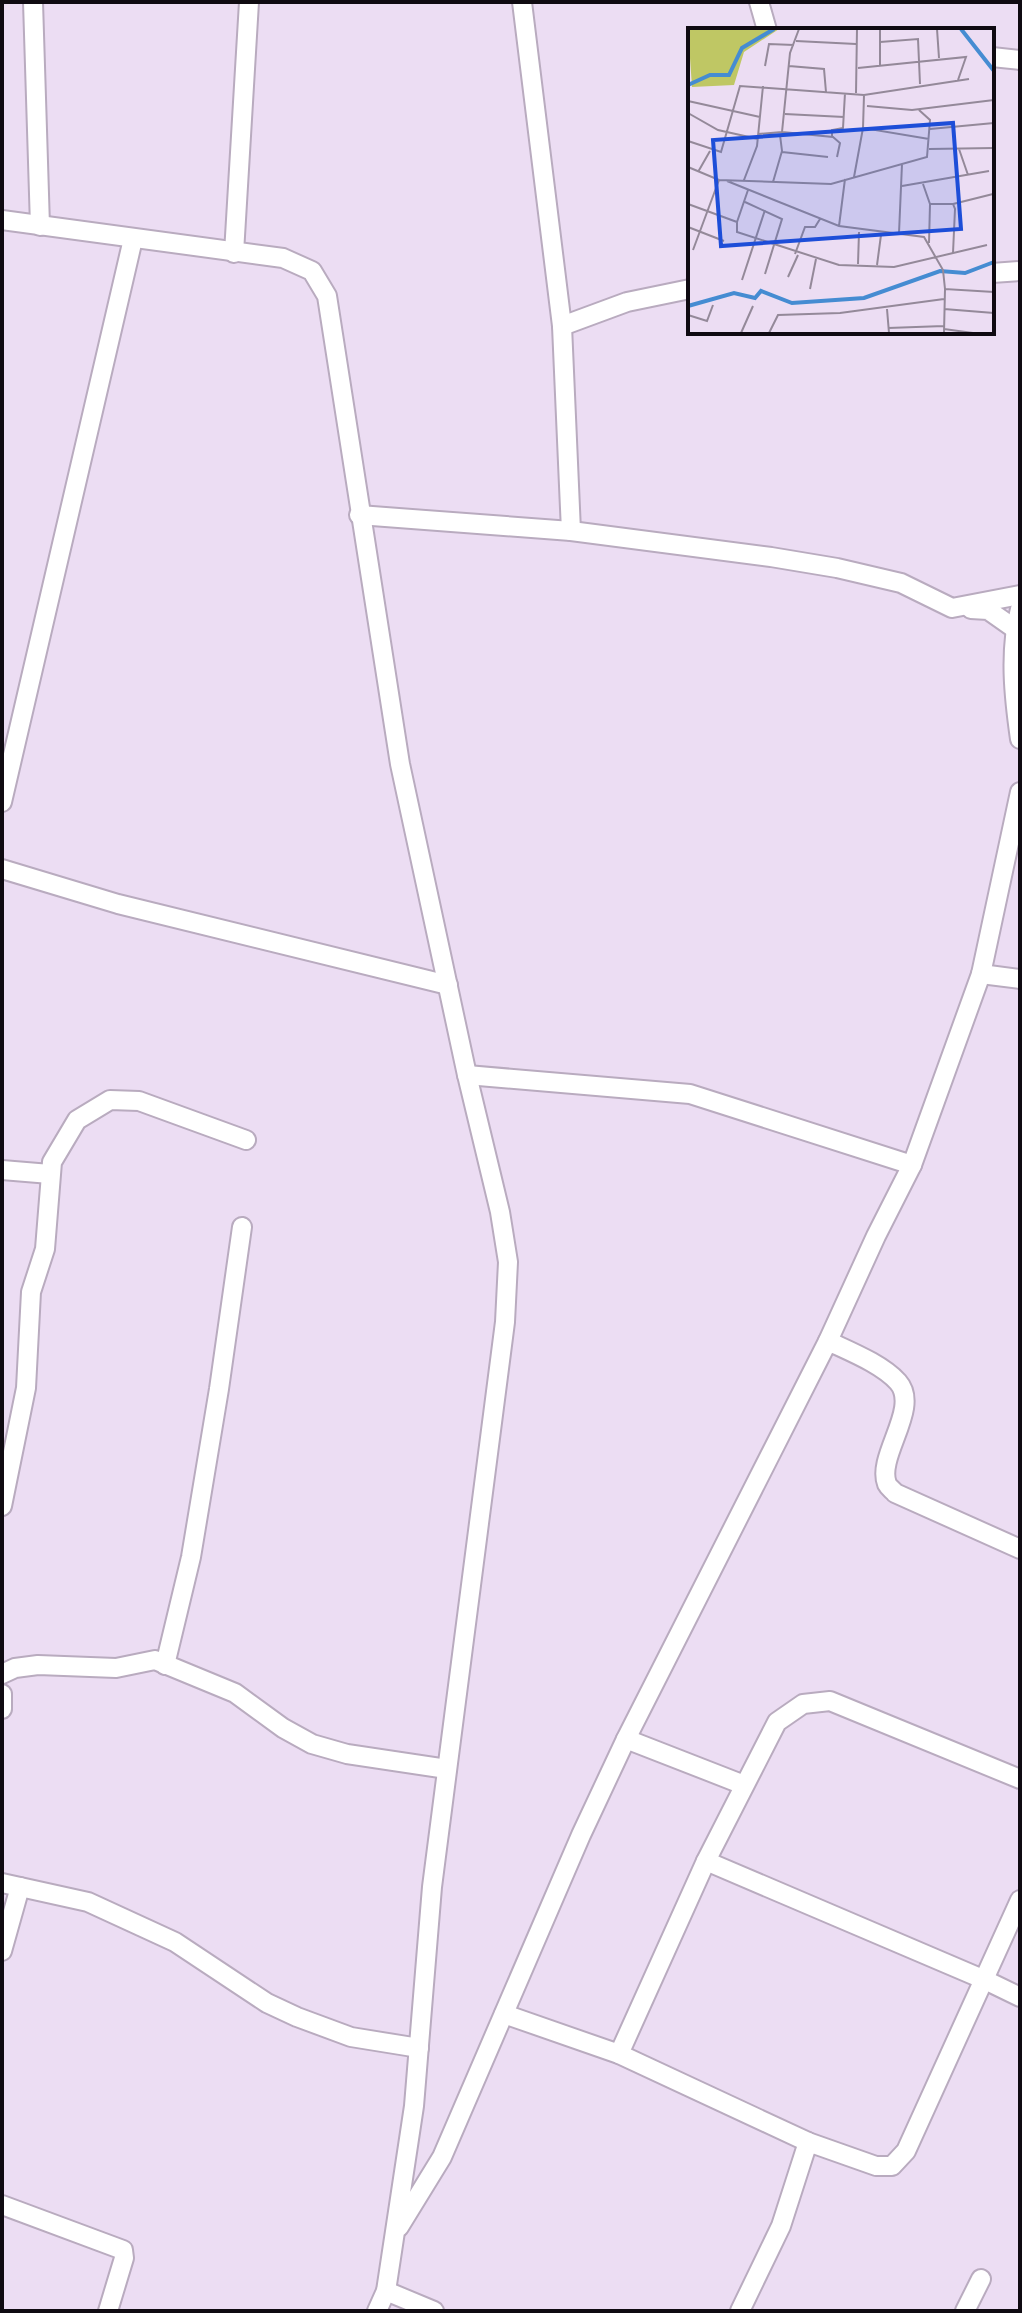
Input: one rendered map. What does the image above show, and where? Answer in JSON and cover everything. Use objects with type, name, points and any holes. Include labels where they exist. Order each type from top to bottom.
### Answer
[{"type":"street","points":[[33,2],[40,226]]},
{"type":"street","points":[[234,253],[249,2]]},
{"type":"street","points":[[522,2],[562,326],[571,531]]},
{"type":"street","points":[[759,2],[766,28]]},
{"type":"street","points":[[994,57],[1020,60]]},
{"type":"street","points":[[2,220],[283,258],[312,271],[327,296],[400,764],[500,1212],[508,1262],[505,1322],[432,1887],[414,2106],[386,2291],[377,2311]]},
{"type":"street","points":[[2,802],[133,239]]},
{"type":"street","points":[[994,273],[1020,271]]},
{"type":"street","points":[[562,326],[627,302],[688,289]]},
{"type":"street","points":[[359,515],[571,531],[837,568],[901,583],[952,608],[988,610],[1015,629]]},
{"type":"street","points":[[952,608],[1020,595]]},
{"type":"street","points":[[1020,609],[1015,629],[1014,698],[1020,739]]},
{"type":"street","points":[[396,2233],[442,2157],[581,1835],[626,1739],[828,1341],[912,1165],[981,974],[1020,792]]},
{"type":"street","points":[[2,869],[118,904],[448,985]]},
{"type":"street","points":[[981,974],[1020,979]]},
{"type":"street","points":[[467,1075],[690,1094],[912,1165]]},
{"type":"street","points":[[2,1506],[26,1388],[31,1292],[47,1240],[52,1162],[77,1120],[110,1100],[139,1101],[246,1140]]},
{"type":"street","points":[[2,1170],[50,1174]]},
{"type":"street","points":[[165,1665],[191,1557],[242,1227]]},
{"type":"street","points":[[828,1341],[864,1358],[898,1381],[904,1394],[887,1469],[887,1483],[895,1493],[1020,1549]]},
{"type":"street","points":[[2,1674],[15,1668],[38,1665],[116,1668],[155,1660],[235,1693],[283,1728],[312,1744],[347,1754],[447,1769]]},
{"type":"street","points":[[2,1694],[2,1709]]},
{"type":"street","points":[[619,2054],[706,1861],[777,1722],[803,1704],[830,1701],[1020,1779]]},
{"type":"street","points":[[626,1739],[744,1785]]},
{"type":"street","points":[[706,1861],[1020,1997]]},
{"type":"street","points":[[2,1951],[11,1885],[88,1902],[175,1942],[267,2003],[297,2017],[351,2037],[419,2048]]},
{"type":"street","points":[[504,2014],[619,2054],[808,2142],[876,2166],[892,2166],[906,2151],[1020,1900]]},
{"type":"street","points":[[740,2311],[781,2226],[808,2142]]},
{"type":"street","points":[[2,2205],[123,2250],[124,2258],[108,2311]]},
{"type":"street","points":[[965,2311],[981,2279]]},
{"type":"street","points":[[386,2291],[434,2311]]}]
